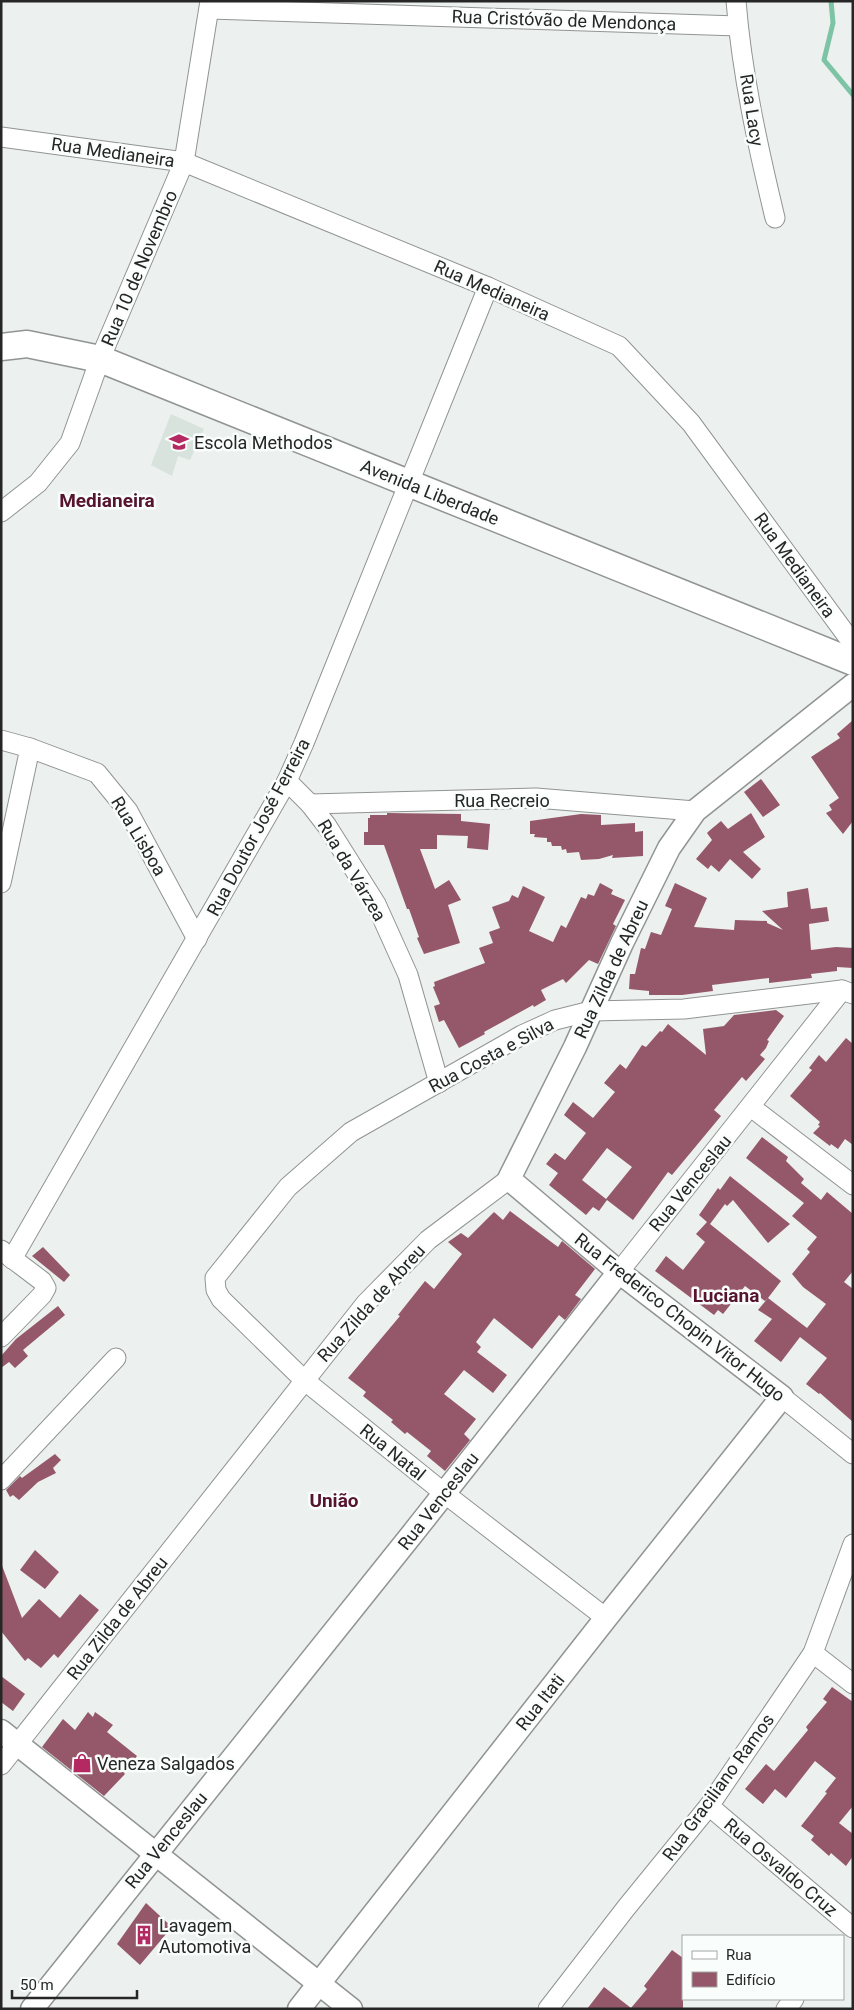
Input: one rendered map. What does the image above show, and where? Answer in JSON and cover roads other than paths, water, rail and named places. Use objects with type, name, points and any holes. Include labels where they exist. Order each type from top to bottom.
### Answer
[{"type":"main road","name":"Avenida Liberdade","points":[[1,347],[27,344],[100,359],[853,662]]},
{"type":"street","name":"Rua Lacy","points":[[736,1],[738,26],[757,144],[775,218]]},
{"type":"street","name":"Rua Cristóvão de Mendonça","points":[[210,5],[738,26]]},
{"type":"street","name":"Rua 10 de Novembro","points":[[1,512],[38,483],[70,443],[100,359],[184,162],[210,5]]},
{"type":"street","name":"Rua Medianeira","points":[[1,137],[184,162],[488,287],[619,346],[691,423],[853,644]]},
{"type":"street","name":"Rua Doutor José Ferreira","points":[[7,1254],[196,939],[287,781],[488,287]]},
{"type":"street","name":"Rua Zilda de Abreu","points":[[1,1765],[9,1738],[366,1303],[428,1240],[509,1179],[575,1047],[622,943],[669,848],[695,811],[853,685]]},
{"type":"street","name":"Rua Lisboa","points":[[1,740],[30,748],[97,773],[128,811],[196,939]]},
{"type":"street","points":[[1,884],[30,748]]},
{"type":"street","name":"Rua da Várzea","points":[[287,781],[310,804],[327,826],[376,904],[408,975],[439,1082]]},
{"type":"street","name":"Rua Recreio","points":[[310,804],[536,798],[695,811]]},
{"type":"street","name":"Rua Costa e Silva","points":[[216,1290],[215,1278],[288,1187],[351,1132],[522,1035],[555,1020],[591,1011],[684,1009],[847,992]]},
{"type":"street","name":"Rua Venceslau","points":[[32,2009],[155,1852],[751,1107],[847,992]]},
{"type":"street","points":[[751,1107],[853,1185]]},
{"type":"street","name":"Rua Frederico Chopin Vitor Hugo","points":[[509,1179],[619,1272],[853,1454]]},
{"type":"street","points":[[1,1337],[42,1295],[46,1288],[42,1281],[7,1254]]},
{"type":"street","name":"Rua Natal","points":[[216,1290],[221,1299],[304,1380],[444,1493],[606,1618]]},
{"type":"street","points":[[1,1480],[116,1358]]},
{"type":"street","name":"Rua Itati","points":[[299,2009],[782,1397]]},
{"type":"street","name":"Rua Graciliano Ramos","points":[[548,2009],[626,1908],[709,1806],[814,1653],[853,1544]]},
{"type":"street","points":[[814,1653],[853,1684]]},
{"type":"street","points":[[9,1738],[351,2009]]},
{"type":"street","name":"Rua Osvaldo Cruz","points":[[709,1806],[849,1930]]},
{"type":"waterway","points":[[831,1],[833,23],[824,60],[853,95]]},
{"type":"place","name":"Escola Methodos","points":[[179,442]]},
{"type":"place","name":"Veneza Salgados","points":[[82,1763]]},
{"type":"place","name":"Lavagem Automotiva","points":[[144,1935]]},
{"type":"district","name":"Medianeira","points":[[107,500]]},
{"type":"district","name":"Luciana","points":[[726,1295]]},
{"type":"district","name":"União","points":[[334,1500]]}]
